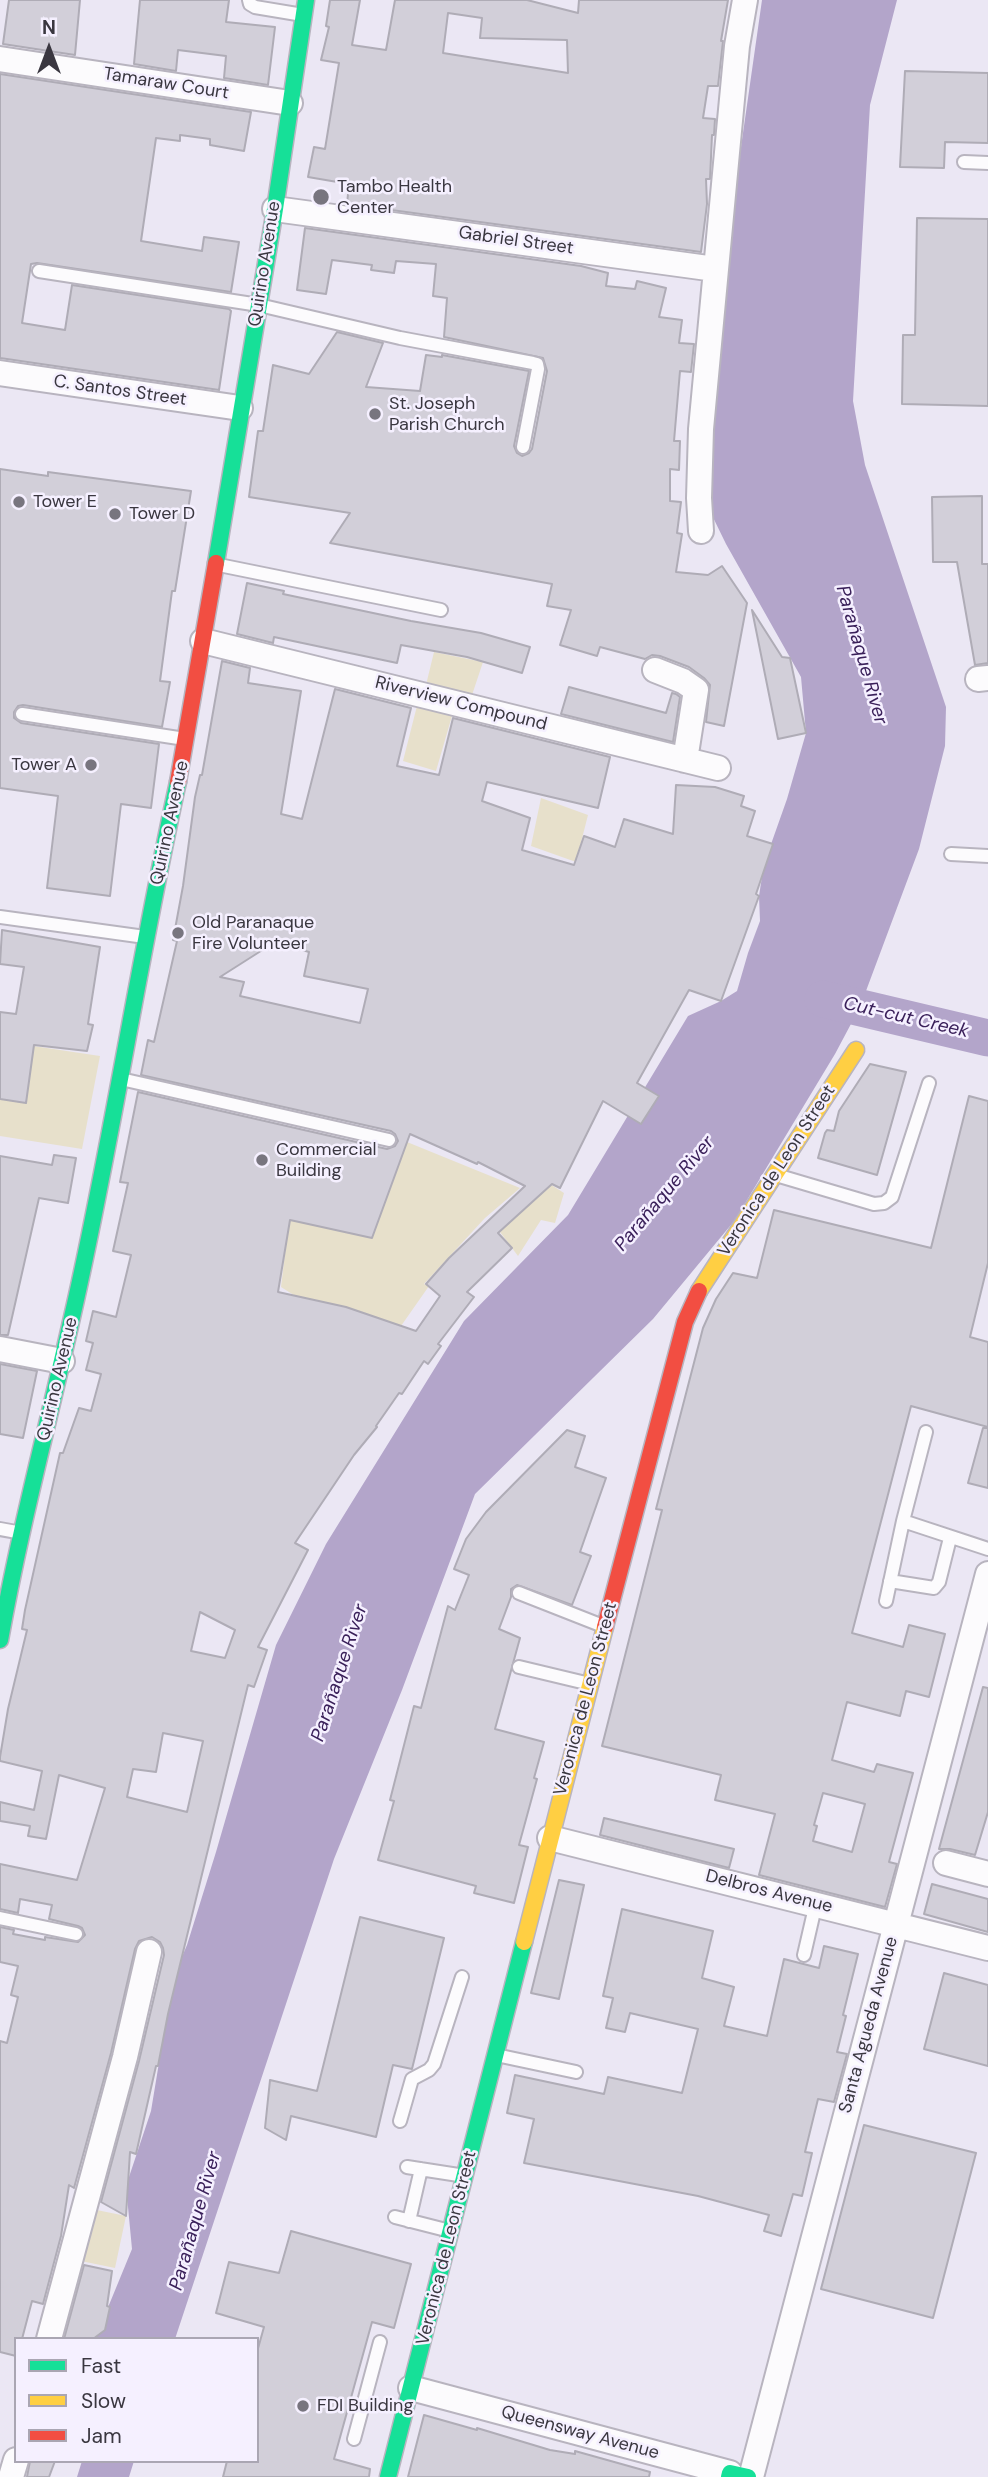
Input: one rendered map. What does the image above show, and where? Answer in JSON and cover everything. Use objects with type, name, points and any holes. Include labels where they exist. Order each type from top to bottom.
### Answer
[{"type":"main road","name":"Quirino Avenue","points":[[0,1640],[6,1573],[22,1533],[87,1249],[187,739],[275,209],[305,7]]},
{"type":"main road","name":"Veronica de Leon Street","points":[[388,2477],[550,1838],[685,1322],[699,1290],[856,1050]]},
{"type":"street","points":[[701,531],[699,469],[715,269],[737,46],[746,0]]},
{"type":"street","name":"Tamaraw Court","points":[[0,59],[290,103]]},
{"type":"street","name":"Gabriel Street","points":[[275,209],[715,269]]},
{"type":"street","name":"C. Santos Street","points":[[0,373],[240,408]]},
{"type":"street","name":"Riverview Compound","points":[[204,640],[718,768]]},
{"type":"street","points":[[655,670],[683,681],[696,690],[685,760]]},
{"type":"street","points":[[0,1349],[62,1361]]},
{"type":"street","name":"Santa Agueda Avenue","points":[[740,2476],[896,1923],[988,1574]]},
{"type":"street","name":"Delbros Avenue","points":[[550,1838],[988,1948]]},
{"type":"street","points":[[946,1863],[987,1870]]},
{"type":"street","points":[[50,2337],[125,2057],[149,1952]]},
{"type":"street","name":"Queensway Avenue","points":[[411,2388],[740,2476]]},
{"type":"lane","points":[[250,0],[250,4],[255,7],[305,7]]},
{"type":"lane","points":[[964,162],[988,163]]},
{"type":"lane","points":[[39,271],[259,304],[400,338],[536,364],[537,374],[523,447]]},
{"type":"lane","points":[[216,564],[441,610]]},
{"type":"lane","points":[[22,714],[187,739]]},
{"type":"lane","points":[[951,854],[988,856]]},
{"type":"lane","points":[[0,916],[148,938]]},
{"type":"lane","points":[[121,1079],[388,1140]]},
{"type":"lane","points":[[776,1175],[874,1204],[884,1203],[892,1197],[929,1083]]},
{"type":"lane","points":[[886,1601],[926,1432]]},
{"type":"lane","points":[[903,1521],[988,1549]]},
{"type":"lane","points":[[0,1530],[22,1533]]},
{"type":"lane","points":[[890,1581],[934,1588],[939,1582],[950,1538]]},
{"type":"lane","points":[[519,1593],[605,1627]]},
{"type":"lane","points":[[519,1667],[590,1684]]},
{"type":"lane","points":[[804,1955],[816,1903]]},
{"type":"lane","points":[[0,1918],[76,1934]]},
{"type":"lane","points":[[400,2121],[412,2079],[429,2070],[434,2064],[462,1977]]},
{"type":"lane","points":[[495,2054],[576,2072]]},
{"type":"lane","points":[[407,2166],[465,2176]]},
{"type":"lane","points":[[409,2221],[421,2169]]},
{"type":"lane","points":[[395,2217],[451,2231]]},
{"type":"lane","points":[[354,2439],[380,2342]]},
{"type":"shaded area","points":[[434,652],[483,662],[469,704],[425,689]]},
{"type":"shaded area","points":[[419,698],[454,709],[436,771],[403,761]]},
{"type":"shaded area","points":[[541,798],[588,815],[576,862],[531,846]]},
{"type":"shaded area","points":[[0,1041],[100,1056],[82,1149],[0,1136]]},
{"type":"shaded area","points":[[407,1142],[520,1188],[485,1218],[424,1284],[429,1286],[401,1326],[297,1297],[281,1287],[288,1228],[125,1197],[128,1184],[372,1238]]},
{"type":"shaded area","points":[[542,1179],[564,1193],[555,1223],[541,1220],[518,1256],[494,1224]]},
{"type":"shaded area","points":[[87,2208],[126,2216],[115,2268],[76,2260]]},
{"type":"water","name":"Parañaque River","points":[[762,0],[897,0],[870,105],[853,401],[865,465],[946,707],[945,746],[919,849],[860,1007],[835,1054],[735,1220],[653,1319],[475,1494],[402,1690],[334,1859],[176,2337],[96,2337],[132,2249],[126,2186],[151,2111],[173,1978],[187,1945],[216,1852],[276,1645],[326,1544],[464,1321],[568,1215],[688,1016],[737,991],[760,921],[759,896],[764,864],[806,733],[801,677],[726,544],[705,501],[736,182]]},
{"type":"water","points":[[81,2463],[133,2463],[129,2477],[77,2477]]},
{"type":"building","points":[[9,0],[80,0],[75,55],[3,44]]},
{"type":"building","points":[[140,0],[229,0],[226,22],[275,27],[268,85],[224,78],[226,56],[178,50],[176,71],[134,64]]},
{"type":"building","points":[[330,0],[360,0],[352,45],[386,50],[395,0],[527,0],[578,13],[579,0],[728,0],[721,41],[718,86],[708,86],[703,118],[715,119],[710,179],[706,179],[707,204],[701,252],[347,204],[349,184],[308,177],[314,147],[325,149],[339,63],[321,60],[329,27],[326,26]],"holes":[[[448,13],[482,18],[480,38],[567,40],[568,73],[443,53]]]},
{"type":"building","points":[[905,71],[988,73],[988,143],[945,142],[944,168],[900,167]]},
{"type":"building","points":[[0,74],[251,112],[244,151],[210,145],[210,139],[180,135],[180,141],[156,138],[141,241],[202,251],[204,237],[239,242],[231,292],[37,263],[31,264],[22,323],[65,330],[72,285],[229,309],[231,311],[219,390],[0,358]]},
{"type":"building","points":[[917,218],[988,219],[988,406],[902,404],[903,335],[915,335]]},
{"type":"building","points":[[305,228],[581,266],[608,273],[606,286],[635,289],[637,281],[666,288],[659,317],[682,320],[679,343],[694,344],[691,372],[680,371],[674,441],[680,441],[679,470],[670,469],[670,501],[681,502],[677,533],[682,534],[676,572],[708,575],[722,566],[747,603],[724,726],[706,722],[710,685],[689,667],[660,656],[652,655],[645,659],[600,647],[597,656],[560,645],[571,610],[547,606],[552,584],[330,543],[350,513],[249,497],[258,431],[263,431],[273,365],[309,374],[337,332],[383,343],[366,387],[420,391],[426,355],[442,355],[529,371],[514,446],[522,456],[532,449],[547,371],[543,358],[444,337],[447,298],[433,296],[436,264],[396,261],[394,273],[371,270],[372,265],[332,260],[326,294],[297,290]]},
{"type":"building","points":[[0,469],[48,476],[48,472],[191,491],[175,591],[172,591],[160,681],[170,682],[162,727],[23,705],[18,706],[14,712],[14,718],[21,723],[159,744],[151,808],[121,804],[110,896],[47,888],[58,796],[0,788]]},
{"type":"building","points":[[982,496],[982,564],[988,564],[988,663],[975,665],[957,562],[933,562],[932,497]]},
{"type":"building","points":[[247,583],[284,591],[283,594],[481,633],[530,647],[522,673],[467,657],[401,645],[397,663],[274,637],[273,643],[237,634]]},
{"type":"building","points":[[752,610],[782,657],[790,658],[806,733],[778,739]]},
{"type":"building","points":[[222,661],[250,668],[248,683],[301,691],[281,814],[302,819],[335,689],[411,708],[397,766],[439,775],[453,718],[610,757],[598,808],[487,782],[482,801],[530,818],[522,850],[574,865],[584,836],[615,847],[624,819],[673,834],[676,785],[715,787],[744,796],[741,806],[755,811],[747,836],[773,844],[756,894],[759,896],[721,1001],[689,990],[637,1083],[659,1096],[641,1124],[603,1101],[560,1188],[552,1184],[498,1233],[512,1248],[467,1292],[474,1297],[438,1344],[441,1346],[428,1364],[424,1361],[402,1394],[399,1393],[295,1543],[308,1550],[258,1647],[267,1650],[254,1687],[248,1685],[136,2154],[130,2152],[126,2216],[101,2202],[164,1955],[160,1942],[152,1937],[139,1941],[135,1949],[111,2053],[74,2188],[69,2185],[61,2236],[43,2304],[32,2301],[23,2337],[14,2337],[14,2356],[0,2352],[0,2041],[7,2043],[18,1997],[11,1995],[18,1966],[0,1962],[0,1927],[14,1930],[13,1934],[45,1940],[45,1937],[78,1942],[85,1935],[78,1926],[49,1919],[52,1905],[20,1899],[18,1913],[0,1909],[0,1864],[77,1880],[105,1788],[59,1775],[46,1839],[28,1836],[30,1826],[0,1821],[0,1802],[34,1810],[42,1771],[0,1761],[0,1757],[8,1709],[27,1630],[22,1629],[25,1610],[60,1453],[63,1453],[79,1408],[91,1411],[101,1374],[86,1370],[93,1343],[86,1341],[93,1311],[116,1317],[131,1255],[113,1251],[128,1183],[120,1182],[138,1092],[387,1149],[395,1146],[398,1141],[391,1131],[141,1075],[148,1040],[154,1042],[177,941],[173,940]],"holes":[[[275,942],[309,952],[304,976],[368,989],[360,1023],[240,996],[244,982],[220,977]],[[410,1134],[477,1164],[478,1162],[525,1186],[449,1258],[426,1284],[440,1296],[416,1331],[346,1307],[278,1292],[290,1220],[372,1238]],[[200,1612],[235,1630],[225,1658],[191,1651]],[[163,1733],[203,1741],[187,1812],[127,1797],[133,1769],[156,1772]]]},
{"type":"building","points":[[569,687],[666,713],[672,693],[676,694],[680,697],[673,742],[561,714]]},
{"type":"building","points":[[2,930],[100,947],[88,1024],[93,1025],[87,1051],[34,1045],[26,1103],[0,1099],[0,1012],[16,1014],[24,967],[0,964]]},
{"type":"building","points":[[870,1064],[906,1072],[877,1175],[818,1158],[825,1133],[827,1130],[834,1131],[839,1111]]},
{"type":"building","points":[[969,1096],[988,1101],[988,1263],[970,1337],[988,1342],[988,1427],[911,1406],[852,1633],[903,1647],[909,1625],[945,1634],[929,1697],[906,1691],[900,1716],[847,1702],[832,1760],[874,1772],[877,1764],[913,1773],[889,1862],[897,1864],[885,1907],[759,1875],[775,1814],[715,1800],[721,1775],[602,1746],[662,1510],[656,1509],[703,1328],[716,1299],[733,1273],[757,1278],[774,1210],[931,1248]],"holes":[[[823,1793],[865,1804],[852,1852],[813,1841],[817,1826],[814,1825]]]},
{"type":"building","points":[[54,1155],[76,1158],[68,1203],[39,1198],[8,1335],[0,1335],[0,1156],[52,1165]]},
{"type":"building","points":[[0,1364],[37,1371],[23,1438],[0,1434]]},
{"type":"building","points":[[983,1428],[988,1428],[988,1488],[968,1483]]},
{"type":"building","points":[[567,1430],[585,1436],[575,1467],[606,1478],[580,1552],[591,1556],[572,1605],[517,1585],[511,1589],[511,1597],[499,1629],[520,1638],[495,1729],[544,1742],[519,1845],[528,1847],[514,1903],[474,1893],[476,1886],[378,1860],[394,1801],[390,1800],[414,1706],[421,1708],[448,1606],[455,1610],[469,1575],[454,1569],[466,1539],[486,1512]]},
{"type":"building","points":[[983,1687],[988,1688],[988,1812],[975,1855],[939,1849]]},
{"type":"building","points":[[604,1818],[734,1849],[729,1868],[600,1835]]},
{"type":"building","points":[[559,1880],[584,1885],[559,1999],[531,1993]]},
{"type":"building","points":[[932,1884],[988,1899],[988,1932],[924,1914]]},
{"type":"building","points":[[622,1909],[713,1931],[702,1978],[734,1987],[724,2026],[767,2036],[784,1959],[819,1968],[824,1946],[858,1954],[837,2052],[847,2054],[834,2102],[818,2099],[805,2152],[812,2153],[802,2196],[793,2194],[781,2236],[764,2231],[769,2215],[698,2196],[524,2163],[534,2119],[507,2113],[515,2075],[604,2094],[608,2077],[682,2093],[698,2029],[630,2013],[625,2032],[606,2028],[613,1998],[603,1996]]},
{"type":"building","points":[[360,1917],[444,1938],[412,2069],[393,2065],[376,2137],[291,2116],[286,2140],[265,2128],[270,2080],[317,2091]]},
{"type":"building","points":[[944,1973],[988,1985],[988,2066],[924,2049]]},
{"type":"building","points":[[864,2125],[976,2153],[933,2318],[821,2289]]},
{"type":"building","name":"FDI Building","points":[[291,2231],[411,2264],[394,2328],[372,2322],[334,2459],[370,2469],[369,2477],[223,2477],[226,2463],[259,2463],[259,2345],[264,2327],[216,2313],[229,2262],[279,2273]]},
{"type":"building","points":[[84,2265],[112,2271],[107,2306],[110,2307],[105,2330],[96,2337],[65,2337]]},
{"type":"building","points":[[424,2415],[550,2450],[575,2454],[575,2451],[650,2472],[649,2477],[408,2477]]},
{"type":"building","points":[[30,2463],[54,2463],[49,2477],[27,2477]]},
{"type":"waterway","name":"Cut-cut Creek","points":[[823,999],[988,1038]]},
{"type":"traffic: fast","points":[[216,563],[275,209],[306,0]]},
{"type":"traffic: fast","points":[[0,1640],[18,1547],[95,1211],[178,782]]},
{"type":"traffic: fast","points":[[388,2477],[524,1942]]},
{"type":"traffic: fast","points":[[729,2477],[730,2473],[748,2477]]},
{"type":"traffic: slow","points":[[699,1291],[856,1050]]},
{"type":"traffic: slow","points":[[524,1942],[605,1627]]},
{"type":"traffic: jam","points":[[178,782],[216,563]]},
{"type":"traffic: jam","points":[[605,1627],[685,1322],[699,1291]]},
{"type":"place","name":"Tambo Health Center","points":[[321,197]]},
{"type":"place","name":"St. Joseph Parish Church","points":[[375,414]]},
{"type":"place","name":"Tower E","points":[[19,502]]},
{"type":"place","name":"Tower D","points":[[115,514]]},
{"type":"place","name":"Tower A","points":[[91,765]]},
{"type":"place","name":"Old Paranaque Fire Volunteer","points":[[178,933]]},
{"type":"place","name":"Commercial Building","points":[[262,1160]]},
{"type":"place","name":"FDI Building","points":[[303,2406]]}]
